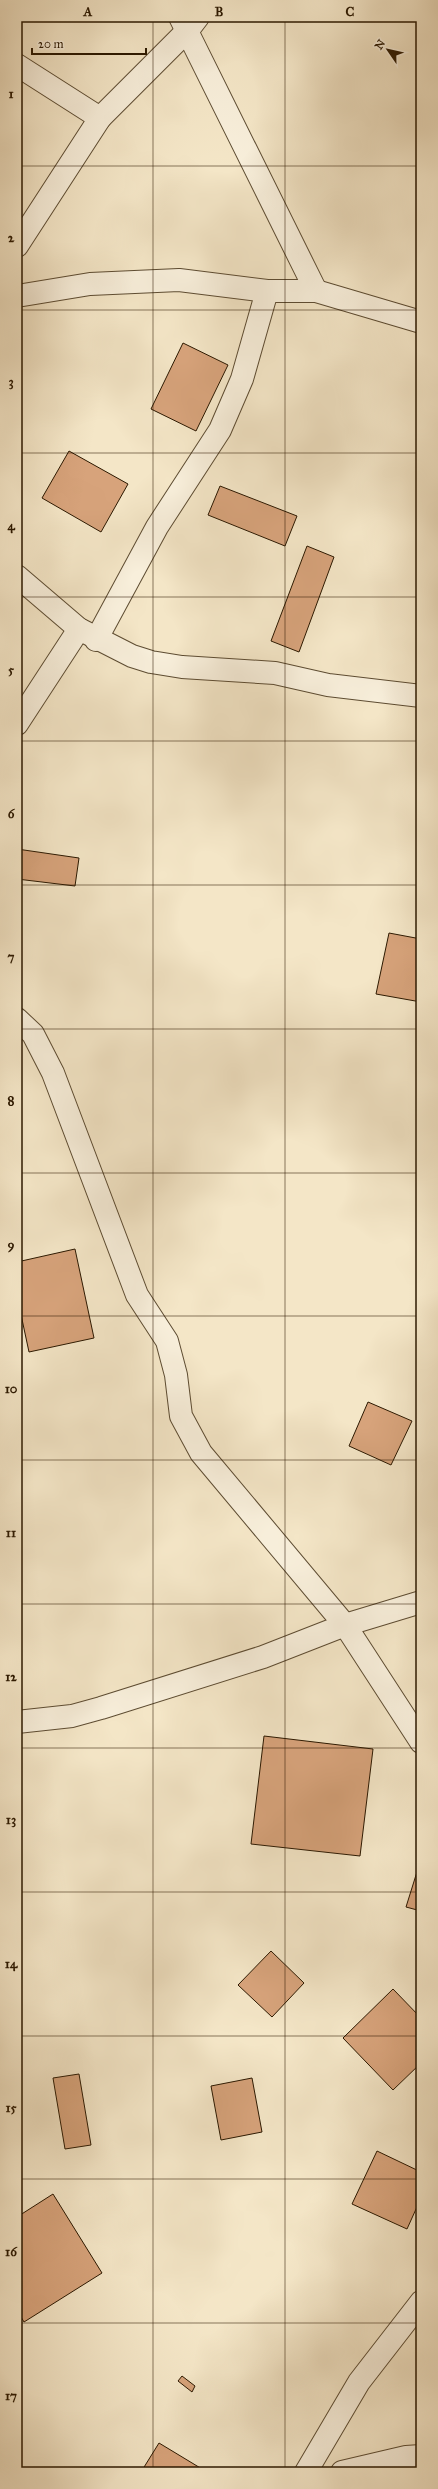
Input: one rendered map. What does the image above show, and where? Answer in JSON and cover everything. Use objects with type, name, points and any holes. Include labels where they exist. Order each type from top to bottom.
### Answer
[{"type":"street","points":[[17,246],[100,118],[189,21],[316,291]]},
{"type":"street","points":[[17,65],[100,118]]},
{"type":"street","points":[[17,296],[90,284],[179,280],[267,291],[316,291],[421,322]]},
{"type":"street","points":[[17,724],[88,634],[220,430],[242,379],[267,291]]},
{"type":"street","points":[[17,576],[88,634],[132,656],[163,664],[275,673],[328,685],[421,696]]},
{"type":"street","points":[[17,1019],[33,1034],[53,1073],[137,1294],[167,1341],[176,1375],[180,1416],[202,1453],[345,1625],[421,1742]]},
{"type":"street","points":[[17,1722],[72,1716],[101,1708],[263,1657],[345,1625],[421,1602]]},
{"type":"street","points":[[306,2472],[359,2382],[421,2302]]},
{"type":"street","points":[[342,2472],[406,2457],[421,2456]]},
{"type":"building","points":[[183,343],[228,365],[196,431],[151,409]]},
{"type":"building","points":[[69,451],[128,484],[101,532],[42,498]]},
{"type":"building","points":[[220,486],[297,516],[285,546],[208,515]]},
{"type":"building","points":[[307,546],[334,557],[299,652],[271,641]]},
{"type":"building","points":[[17,849],[79,858],[75,886],[17,879]]},
{"type":"building","points":[[389,933],[421,939],[421,1002],[376,994]]},
{"type":"building","points":[[75,1249],[94,1338],[29,1352],[17,1296],[17,1262]]},
{"type":"building","points":[[368,1402],[412,1421],[391,1465],[349,1446]]},
{"type":"building","points":[[264,1736],[373,1749],[360,1856],[251,1844]]},
{"type":"building","points":[[421,1859],[421,1911],[406,1907]]},
{"type":"building","points":[[271,1951],[304,1983],[272,2017],[238,1985]]},
{"type":"building","points":[[393,1989],[421,2018],[421,2063],[393,2090],[343,2038]]},
{"type":"building","points":[[79,2074],[91,2145],[65,2149],[53,2078]]},
{"type":"building","points":[[252,2078],[262,2132],[221,2140],[211,2086]]},
{"type":"building","points":[[377,2151],[421,2172],[421,2198],[407,2229],[352,2204]]},
{"type":"building","points":[[53,2194],[102,2273],[24,2322],[17,2310],[17,2217]]},
{"type":"building","points":[[182,2376],[195,2386],[192,2392],[178,2381]]},
{"type":"building","points":[[159,2443],[207,2472],[141,2472]]}]
